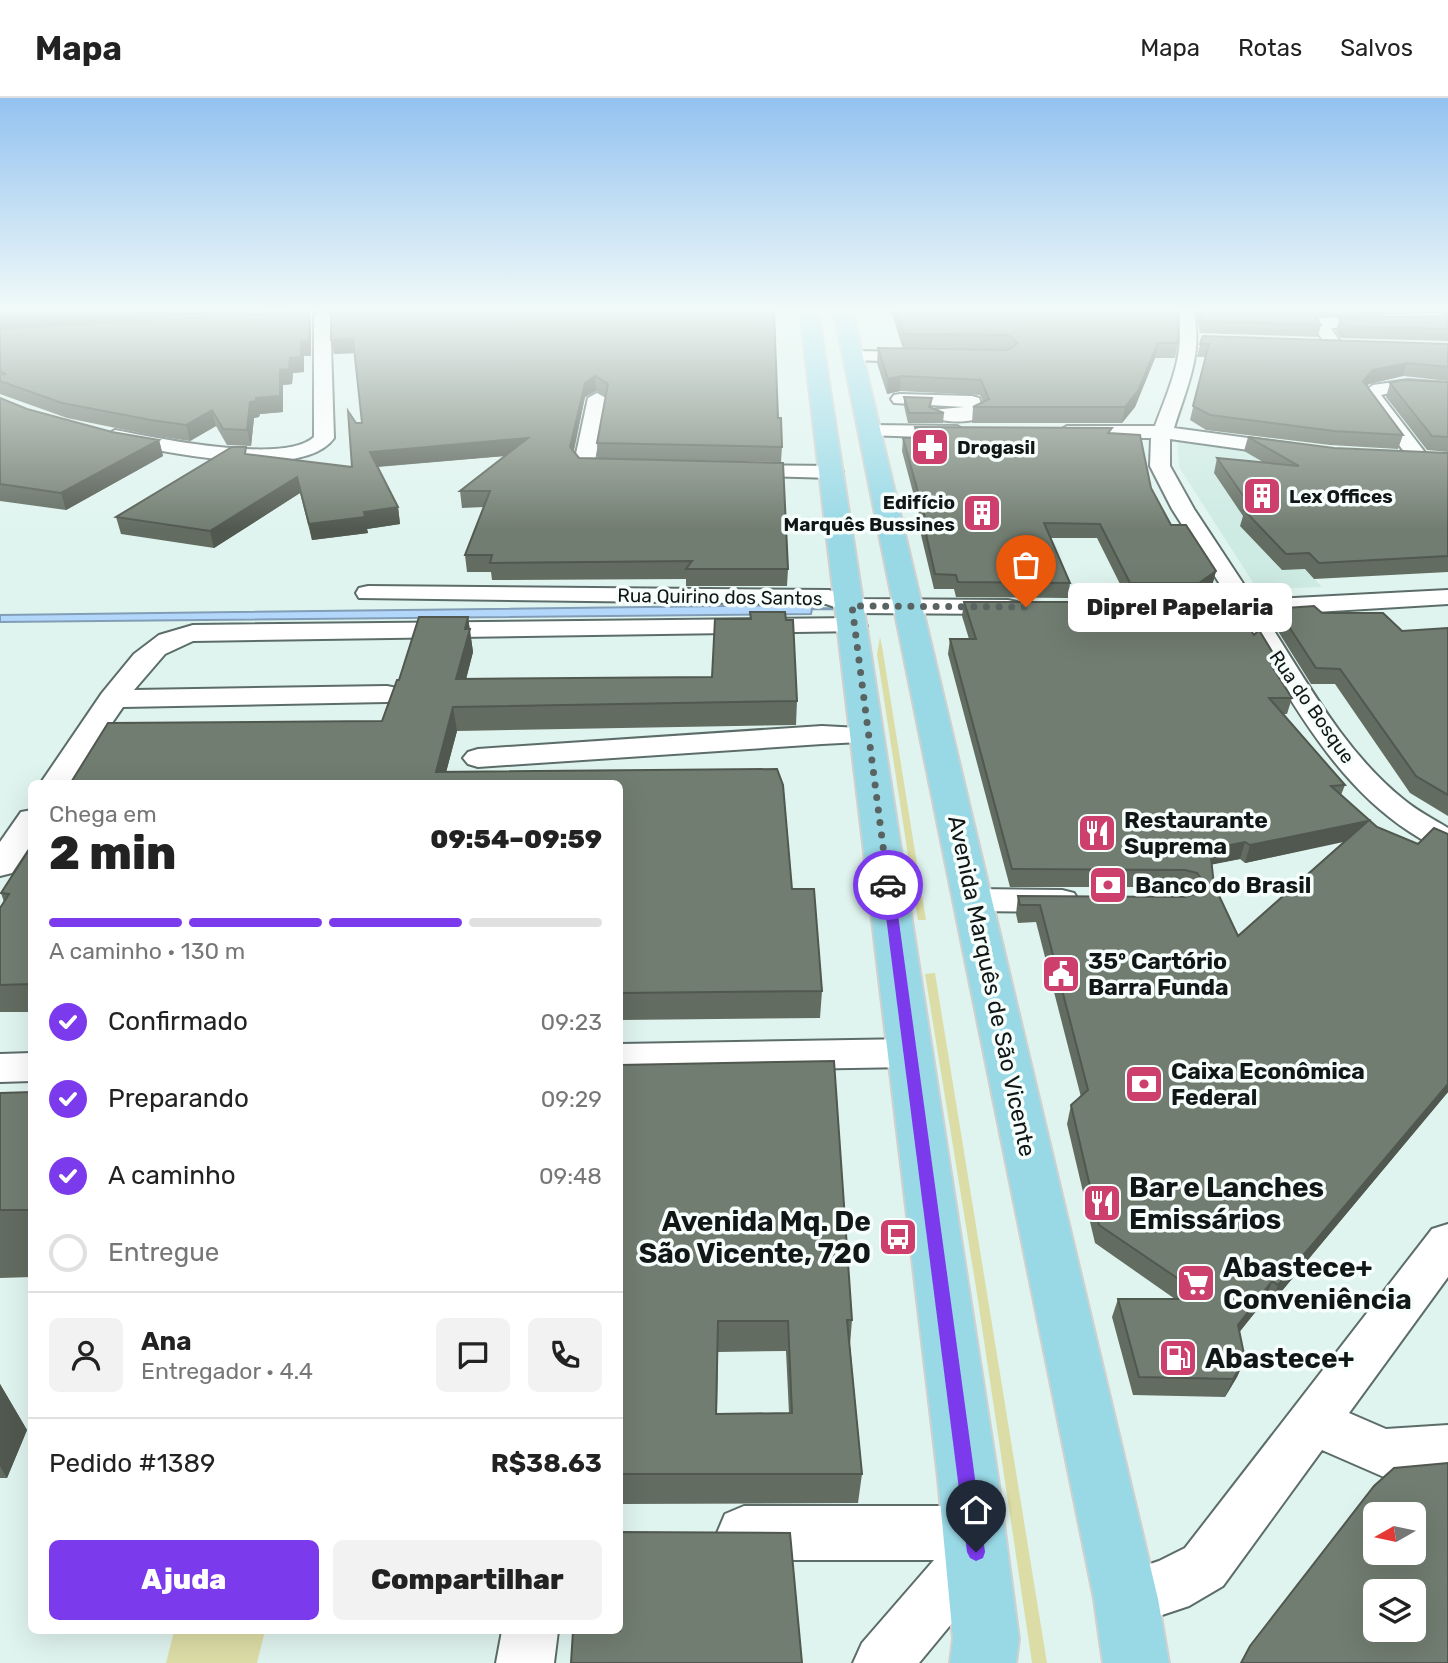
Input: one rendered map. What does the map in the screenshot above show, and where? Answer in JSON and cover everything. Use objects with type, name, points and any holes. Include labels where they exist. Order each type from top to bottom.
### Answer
[{"type":"main road","points":[[820,384],[975,1542],[986,1639],[983,1663]]},
{"type":"main road","name":"Avenida Marquês de São Vicente","points":[[860,384],[1125,1599],[1136,1663]]},
{"type":"street","points":[[91,432],[251,454],[288,455],[315,449],[324,438],[323,384]]},
{"type":"street","name":"Rua do Bosque","points":[[1178,384],[1162,432],[1160,466],[1183,509],[1333,741],[1362,778],[1393,807],[1448,842]]},
{"type":"street","points":[[1393,458],[1429,459],[1373,400],[1371,393],[1378,388],[1391,387],[1448,388]]},
{"type":"street","points":[[597,398],[584,463],[593,469],[634,470]]},
{"type":"street","points":[[900,399],[972,402],[976,414],[916,416]]},
{"type":"street","points":[[871,431],[988,432]]},
{"type":"street","points":[[1043,432],[1162,432],[1317,453]]},
{"type":"street","points":[[717,471],[833,472]]},
{"type":"street","name":"Rua Quirino dos Santos","points":[[368,593],[829,597],[853,616],[910,606],[1031,607]]},
{"type":"street","points":[[1168,608],[1246,609],[1448,597]]},
{"type":"street","points":[[58,780],[112,699],[161,643],[193,634],[853,616]]},
{"type":"street","points":[[112,699],[387,694]]},
{"type":"street","points":[[478,758],[822,735],[869,735]]},
{"type":"street","points":[[0,866],[28,825]]},
{"type":"street","points":[[973,900],[1088,901]]},
{"type":"street","points":[[623,1058],[911,1053]]},
{"type":"street","points":[[0,1068],[28,1067]]},
{"type":"street","points":[[1125,1599],[1169,1586],[1204,1567],[1448,1242]]},
{"type":"street","points":[[1313,1421],[1384,1453],[1448,1449]]},
{"type":"street","points":[[702,1533],[975,1542]]},
{"type":"street","points":[[882,1663],[975,1542]]},
{"type":"street","points":[[524,1663],[529,1634]]},
{"type":"shaded area","points":[[1177,439],[1291,456],[1305,569],[1322,587],[1264,589],[1254,584],[1179,467]]},
{"type":"green space","points":[[880,637],[926,920],[918,920],[877,654]]},
{"type":"green space","points":[[935,973],[1047,1663],[1032,1663],[977,1294],[925,974]]},
{"type":"green space","points":[[173,1634],[264,1634],[257,1663],[166,1663]]},
{"type":"water","points":[[1448,598],[1241,611],[812,609],[811,614],[0,622],[0,615],[811,605],[812,608],[1240,610]]},
{"type":"building","points":[[9,384],[280,384],[280,396],[256,398],[256,401],[250,402],[247,430],[223,429],[212,410],[186,425],[62,403]]},
{"type":"building","points":[[358,384],[585,384],[570,447],[579,458],[783,463],[788,569],[686,569],[692,561],[490,563],[492,555],[465,555],[490,491],[460,491],[528,438],[370,452],[398,507],[364,512],[365,517],[309,524],[297,477],[210,531],[116,517],[232,447],[246,447],[245,454],[352,467],[348,411],[356,423],[362,423]]},
{"type":"building","points":[[608,384],[777,384],[782,447],[597,443]]},
{"type":"building","points":[[983,384],[1141,384],[1125,407],[973,407],[989,399]]},
{"type":"building","points":[[1199,384],[1365,384],[1403,435],[1334,431],[1210,415],[1193,406]]},
{"type":"building","points":[[1391,384],[1448,384],[1448,437],[1432,436]]},
{"type":"building","points":[[904,397],[932,398],[929,407],[944,413],[909,413]]},
{"type":"building","points":[[0,398],[27,409],[112,432],[159,440],[61,493],[0,484]]},
{"type":"building","points":[[915,427],[1112,428],[1108,433],[1140,435],[1151,488],[1171,525],[1186,525],[1216,571],[1199,583],[1130,583],[1100,524],[1044,523],[1070,583],[958,582],[956,575],[935,574],[923,521],[926,521],[903,438],[918,438]]},
{"type":"building","points":[[1248,437],[1334,448],[1448,453],[1448,556],[1319,563],[1309,553],[1286,554],[1244,510],[1251,507],[1217,458],[1299,466]]},
{"type":"building","points":[[964,602],[1078,602],[1080,607],[1142,608],[1140,603],[1172,603],[1165,608],[1237,609],[1254,635],[1259,630],[1282,668],[1273,668],[1292,698],[1269,698],[1345,785],[1331,786],[1377,827],[1418,844],[1434,828],[1448,834],[1448,1084],[1278,1285],[1272,1281],[1238,1325],[1245,1359],[1233,1379],[1139,1377],[1118,1299],[1208,1299],[1099,1225],[1071,1105],[1088,1090],[1040,905],[1020,905],[1018,896],[1185,897],[1199,893],[1204,882],[1197,873],[1185,870],[1012,869],[950,639],[976,639]],"holes":[[[1368,821],[1238,936],[1214,885],[1210,849],[1245,842],[1250,845]]]},
{"type":"building","points":[[1314,606],[1322,613],[1383,613],[1402,631],[1448,628],[1448,795],[1416,776],[1340,669],[1316,668],[1280,613],[1286,608]]},
{"type":"building","points":[[750,612],[785,612],[786,620],[793,620],[797,701],[453,707],[436,772],[777,769],[783,785],[792,889],[814,889],[822,991],[623,993],[623,780],[72,780],[108,723],[382,721],[399,680],[419,617],[468,617],[465,629],[470,629],[456,679],[712,677],[715,619],[751,619]]},
{"type":"building","points":[[28,851],[28,984],[0,985],[0,908],[9,894],[1,893]]},
{"type":"building","points":[[834,1061],[852,1320],[847,1320],[862,1474],[623,1474],[623,1065]],"holes":[[[718,1321],[788,1321],[792,1413],[716,1414]]]},
{"type":"building","points":[[28,1092],[28,1210],[0,1210],[0,1093]]},
{"type":"building","points":[[1448,1463],[1448,1663],[1241,1663],[1250,1646],[1374,1486],[1394,1468]]},
{"type":"building","points":[[623,1532],[790,1533],[802,1663],[571,1663],[573,1634],[623,1634]]},
{"type":"way so far","points":[[888,885],[852,606],[1026,607]]},
{"type":"place","name":"Drogasil","points":[[930,447]]},
{"type":"place","name":"Lex Offices","points":[[1262,496]]},
{"type":"place","name":"Edifício Marquês Bussines","points":[[982,513]]},
{"type":"place","name":"Diprel Papelaria","points":[[1026,607]]},
{"type":"place","name":"Restaurante Suprema","points":[[1097,833]]},
{"type":"place","name":"Banco do Brasil","points":[[1108,885]]},
{"type":"place","name":"35º Cartório Barra Funda","points":[[1061,974]]},
{"type":"place","name":"Caixa Econômica Federal","points":[[1144,1084]]},
{"type":"place","name":"Bar e Lanches Emissários","points":[[1102,1203]]},
{"type":"place","name":"Avenida Mq. De São Vicente, 720","points":[[898,1237]]},
{"type":"place","name":"Abastece+ Conveniência","points":[[1196,1283]]},
{"type":"place","name":"Abastece+","points":[[1178,1358]]},
{"type":"route","points":[[888,885],[976,1552]]}]
